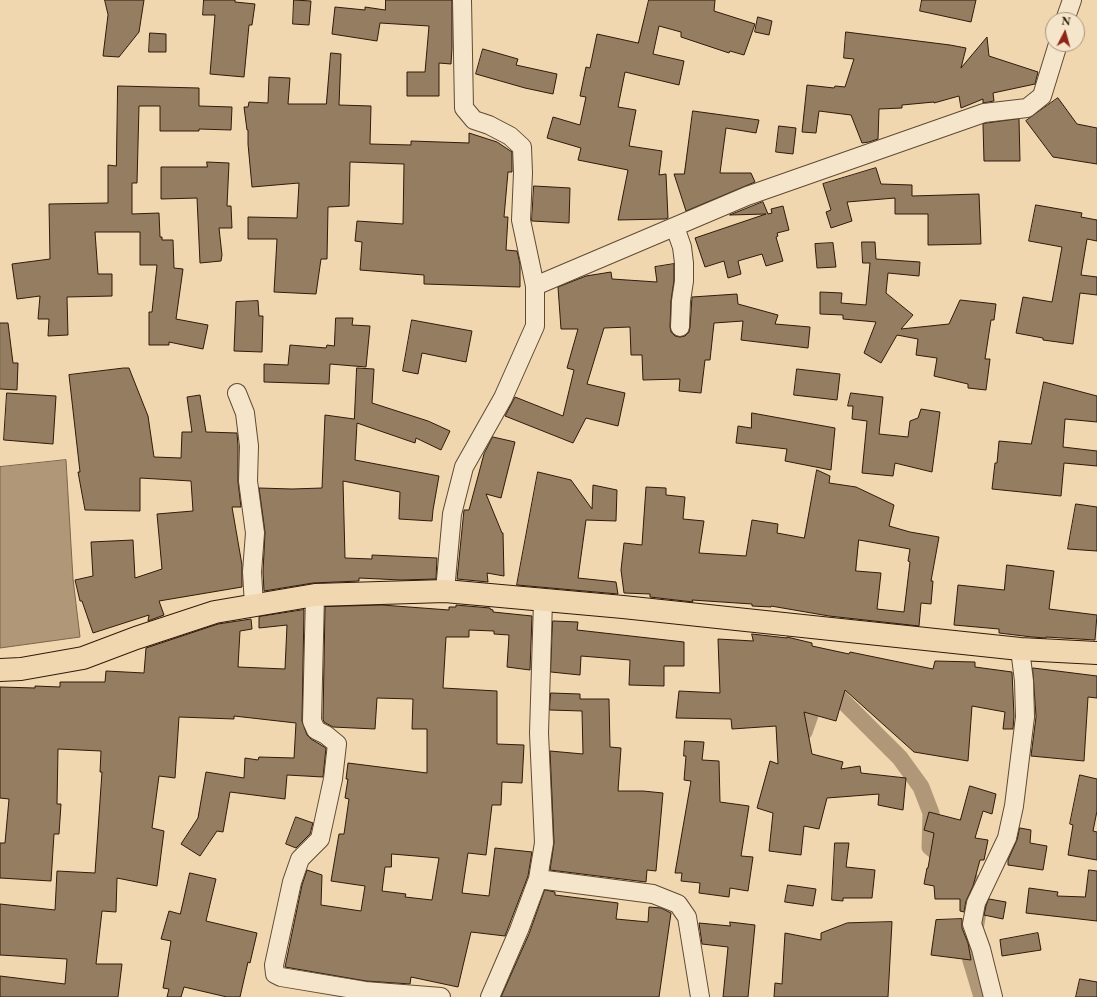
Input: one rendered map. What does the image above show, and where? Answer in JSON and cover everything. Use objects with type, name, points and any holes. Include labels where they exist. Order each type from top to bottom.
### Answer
[{"type":"highway","points":[[0,670],[21,669],[83,658],[136,638],[215,612],[254,605],[314,595],[445,591],[623,607],[1020,649],[1097,653]]},
{"type":"street","points":[[445,591],[452,514],[464,466],[503,398],[536,326],[535,286],[521,220],[523,173],[522,147],[510,136],[489,125],[474,120],[464,108],[462,0]]},
{"type":"street","points":[[1068,12],[1072,0]]},
{"type":"street","points":[[535,286],[747,196],[984,113],[1027,108],[1042,96],[1056,52]]},
{"type":"street","points":[[675,227],[682,247],[684,263],[680,327]]},
{"type":"street","points":[[237,393],[245,413],[249,446],[248,481],[255,533],[252,572],[254,605]]},
{"type":"street","points":[[314,595],[312,721],[316,730],[326,735],[337,744],[333,779],[320,840],[300,859],[292,882],[274,965],[276,974],[281,977],[365,991],[441,997]]},
{"type":"street","points":[[490,997],[519,930],[538,879],[544,843],[539,733],[543,601]]},
{"type":"street","points":[[993,997],[981,949],[972,924],[976,903],[1006,838],[1014,806],[1025,717],[1024,681],[1020,649]]},
{"type":"street","points":[[538,879],[653,894],[678,904],[687,917],[700,997]]},
{"type":"shaded area","points":[[66,460],[73,579],[80,637],[0,648],[0,467]]},
{"type":"building","points":[[105,0],[144,0],[139,32],[119,57],[103,56],[108,15]]},
{"type":"building","points":[[204,0],[235,0],[235,2],[255,4],[252,25],[249,25],[244,77],[210,74],[215,15],[203,15]]},
{"type":"building","points":[[294,0],[311,1],[309,25],[293,24]]},
{"type":"building","points":[[386,0],[452,0],[451,64],[439,63],[439,96],[407,96],[407,72],[425,72],[429,26],[380,23],[377,41],[332,34],[335,7],[365,10],[365,7],[385,10]]},
{"type":"building","points":[[649,0],[715,0],[714,11],[755,24],[744,55],[730,51],[729,53],[681,37],[681,32],[659,26],[653,54],[684,61],[679,85],[625,72],[618,107],[636,110],[629,146],[662,151],[659,175],[666,174],[668,218],[618,220],[628,170],[578,160],[581,148],[547,138],[553,117],[580,125],[586,97],[580,96],[586,67],[590,68],[597,34],[638,43]]},
{"type":"building","points":[[922,0],[976,0],[971,22],[920,11]]},
{"type":"building","points":[[758,17],[772,21],[769,35],[755,32]]},
{"type":"building","points":[[846,32],[966,48],[961,68],[987,37],[989,56],[1038,72],[1035,84],[993,93],[994,101],[983,103],[983,99],[961,108],[959,96],[934,103],[902,105],[902,108],[879,109],[878,139],[869,142],[862,143],[851,115],[819,111],[816,133],[802,132],[807,85],[834,88],[835,86],[845,87],[854,59],[844,58]]},
{"type":"building","points":[[150,33],[166,34],[166,52],[149,52]]},
{"type":"building","points":[[483,49],[518,59],[516,65],[557,74],[553,94],[525,88],[476,74]]},
{"type":"building","points":[[331,53],[341,54],[339,105],[371,106],[370,144],[411,145],[411,141],[469,143],[469,133],[497,142],[512,152],[512,172],[508,172],[504,217],[508,217],[506,250],[517,251],[520,264],[520,287],[424,284],[424,275],[360,270],[362,242],[355,241],[357,221],[403,224],[404,164],[350,162],[349,206],[328,207],[327,259],[321,259],[316,294],[274,292],[277,239],[248,239],[248,217],[297,218],[299,183],[252,187],[248,130],[244,107],[248,107],[249,102],[268,103],[269,77],[290,78],[288,104],[326,104]]},
{"type":"building","points":[[118,86],[199,88],[199,106],[232,107],[231,130],[199,129],[199,131],[160,131],[160,106],[139,106],[137,183],[132,183],[132,214],[159,213],[160,237],[162,237],[162,240],[173,240],[174,268],[183,269],[176,319],[208,325],[203,349],[169,342],[169,345],[149,345],[149,312],[152,312],[157,265],[140,265],[140,232],[95,232],[98,274],[112,274],[112,296],[67,297],[68,335],[48,336],[49,319],[38,319],[40,296],[17,299],[12,264],[50,259],[49,204],[108,203],[108,165],[116,166]]},
{"type":"building","points":[[1058,98],[1077,124],[1097,128],[1097,164],[1053,157],[1026,121]]},
{"type":"building","points":[[693,111],[759,120],[756,133],[726,128],[720,173],[751,173],[755,182],[686,211],[674,174],[684,174]]},
{"type":"building","points":[[1019,119],[1020,161],[984,161],[983,124]]},
{"type":"building","points":[[779,126],[796,128],[793,154],[776,152]]},
{"type":"building","points":[[207,162],[229,163],[227,206],[231,206],[232,228],[219,228],[222,255],[221,261],[200,263],[197,198],[161,199],[161,167],[207,167]]},
{"type":"building","points":[[876,168],[881,184],[912,185],[912,196],[979,194],[981,244],[928,245],[928,214],[895,214],[895,198],[847,202],[852,221],[831,228],[826,212],[831,210],[823,184]]},
{"type":"building","points":[[534,186],[570,188],[569,223],[532,221]]},
{"type":"building","points":[[763,202],[768,214],[772,213],[771,209],[783,206],[789,230],[777,233],[778,236],[776,237],[783,261],[766,266],[762,254],[738,261],[741,274],[728,278],[724,261],[705,267],[695,238],[766,214],[730,215]]},
{"type":"building","points":[[1036,205],[1082,213],[1081,217],[1097,220],[1097,241],[1087,239],[1081,275],[1097,277],[1097,295],[1080,293],[1073,344],[1043,340],[1043,338],[1016,333],[1023,297],[1052,302],[1062,247],[1029,241]]},
{"type":"building","points":[[862,242],[875,242],[876,259],[920,262],[919,276],[888,273],[886,293],[913,315],[901,329],[949,324],[960,300],[996,304],[994,320],[991,320],[985,359],[990,359],[986,390],[968,388],[968,384],[934,376],[937,358],[916,355],[918,339],[897,335],[881,363],[864,353],[876,322],[843,319],[843,315],[820,314],[820,292],[842,293],[841,303],[866,305],[870,263],[863,263]]},
{"type":"building","points":[[833,243],[836,267],[817,268],[815,244]]},
{"type":"building","points":[[674,264],[670,327],[671,332],[675,336],[685,336],[689,332],[692,297],[737,294],[738,304],[778,315],[775,324],[810,327],[808,348],[741,340],[743,321],[714,323],[710,360],[705,360],[701,393],[679,391],[680,379],[643,380],[642,355],[631,355],[630,327],[604,328],[587,384],[625,393],[618,426],[586,418],[573,443],[505,416],[515,397],[563,416],[574,370],[567,368],[578,329],[561,329],[558,287],[586,276],[611,272],[612,279],[657,282],[655,267]]},
{"type":"building","points":[[258,301],[259,316],[263,316],[262,352],[234,351],[236,302]]},
{"type":"building","points":[[336,318],[353,318],[352,325],[370,326],[366,367],[330,364],[329,384],[264,382],[264,364],[288,365],[290,345],[326,348],[327,345],[334,346]]},
{"type":"building","points":[[412,320],[472,331],[466,362],[422,353],[418,374],[403,371]]},
{"type":"building","points":[[0,323],[8,323],[13,363],[18,363],[17,390],[0,389]]},
{"type":"building","points":[[129,368],[148,416],[154,457],[181,458],[182,432],[192,432],[187,397],[200,395],[206,432],[237,433],[238,482],[241,507],[232,507],[242,565],[242,587],[159,601],[164,615],[148,621],[149,615],[93,633],[82,601],[80,601],[75,580],[93,576],[91,542],[133,540],[135,578],[162,569],[157,514],[193,511],[191,481],[140,478],[140,511],[85,510],[78,472],[80,472],[69,375]]},
{"type":"building","points":[[357,368],[374,369],[372,403],[428,421],[450,431],[441,450],[416,438],[415,443],[357,423],[355,460],[439,476],[432,521],[399,519],[400,492],[343,481],[345,558],[372,559],[372,555],[437,558],[436,579],[401,580],[359,578],[359,581],[313,583],[264,591],[263,572],[265,532],[259,488],[322,488],[325,415],[354,419]]},
{"type":"building","points":[[797,369],[840,374],[837,400],[794,395]]},
{"type":"building","points":[[1044,382],[1097,396],[1097,422],[1065,419],[1063,447],[1097,451],[1097,466],[1064,463],[1061,496],[992,489],[999,441],[1031,444]]},
{"type":"building","points":[[7,393],[56,396],[53,444],[4,440]]},
{"type":"building","points":[[851,393],[883,397],[879,434],[908,437],[910,421],[918,418],[921,409],[940,412],[932,472],[895,463],[893,476],[862,473],[867,421],[852,419],[853,406],[848,406]]},
{"type":"building","points":[[752,413],[835,428],[831,470],[785,461],[787,449],[736,443],[738,426],[751,428]]},
{"type":"building","points":[[493,437],[515,442],[501,498],[486,494],[503,533],[504,576],[487,573],[488,582],[457,579],[464,510],[469,510],[484,454]]},
{"type":"building","points":[[817,470],[830,476],[829,483],[856,487],[894,505],[889,526],[910,532],[939,537],[931,581],[933,581],[931,604],[921,603],[919,626],[829,616],[771,606],[752,606],[752,604],[692,600],[693,602],[650,597],[650,594],[624,593],[621,570],[624,543],[642,545],[646,487],[666,488],[666,495],[685,497],[683,519],[704,521],[699,553],[746,556],[752,520],[778,524],[777,533],[804,538]],"holes":[[[859,540],[910,549],[908,561],[910,562],[904,612],[877,609],[881,573],[856,571]]]},
{"type":"building","points":[[538,472],[571,480],[592,509],[593,485],[617,490],[616,521],[586,520],[578,578],[616,582],[618,594],[517,585]]},
{"type":"building","points":[[1076,504],[1097,507],[1097,551],[1068,549]]},
{"type":"building","points":[[1007,565],[1054,571],[1049,609],[1097,615],[1095,640],[1032,637],[999,633],[999,629],[954,625],[958,585],[1004,590]]},
{"type":"building","points":[[382,605],[449,610],[449,607],[456,607],[456,605],[490,608],[493,612],[532,616],[530,670],[507,667],[509,635],[494,634],[494,631],[469,630],[469,637],[446,637],[443,688],[497,691],[497,744],[524,745],[522,783],[502,782],[501,805],[492,805],[486,855],[468,853],[462,893],[489,896],[495,848],[532,852],[528,876],[505,936],[471,932],[458,987],[411,977],[410,984],[366,981],[285,967],[302,885],[307,870],[322,875],[321,905],[361,911],[365,886],[331,881],[339,834],[344,834],[349,799],[345,798],[348,779],[346,779],[348,763],[427,773],[427,729],[412,729],[413,699],[377,698],[375,729],[333,727],[324,722],[325,607]],"holes":[[[392,854],[439,858],[432,900],[405,897],[406,894],[382,891],[385,867],[391,867]]]},
{"type":"building","points":[[304,610],[302,721],[307,735],[326,748],[323,777],[287,775],[285,799],[230,792],[223,832],[217,831],[200,856],[181,844],[198,818],[206,772],[244,778],[245,758],[258,760],[259,757],[294,758],[296,723],[234,716],[234,719],[179,717],[175,778],[159,776],[152,828],[164,831],[157,886],[117,878],[116,912],[102,911],[96,964],[122,964],[118,997],[0,997],[0,976],[65,984],[67,959],[0,955],[0,904],[55,910],[57,871],[95,873],[102,772],[100,772],[101,751],[58,749],[57,804],[61,804],[59,834],[54,834],[51,881],[0,878],[0,843],[5,843],[9,799],[0,798],[0,687],[60,687],[60,682],[105,682],[106,671],[144,673],[146,648],[218,624],[251,619],[252,629],[240,631],[238,667],[285,669],[287,625],[259,628],[259,617]]},
{"type":"building","points":[[553,621],[578,622],[577,630],[684,642],[684,666],[664,666],[664,686],[629,685],[630,660],[581,656],[580,675],[551,672]]},
{"type":"building","points":[[752,634],[787,637],[812,643],[812,646],[849,654],[850,652],[933,669],[935,661],[975,662],[975,667],[1012,672],[1014,716],[1013,729],[1003,729],[1005,712],[972,706],[968,761],[914,752],[845,690],[836,721],[804,712],[812,754],[843,762],[841,769],[860,766],[861,773],[906,778],[903,810],[878,805],[879,794],[827,798],[819,829],[804,826],[801,855],[769,851],[773,813],[757,808],[770,761],[778,764],[776,726],[732,729],[731,719],[676,718],[679,691],[720,693],[718,639],[753,641]]},
{"type":"building","points":[[1033,668],[1097,676],[1097,698],[1088,697],[1084,761],[1031,756],[1036,717]]},
{"type":"building","points":[[551,693],[580,694],[580,699],[609,699],[610,747],[621,748],[618,791],[663,793],[656,871],[647,870],[646,882],[550,870],[554,843],[550,751],[583,754],[582,711],[550,710]]},
{"type":"building","points":[[685,741],[704,742],[702,760],[719,761],[720,802],[749,806],[741,856],[753,857],[748,891],[730,888],[729,897],[699,893],[700,883],[681,881],[682,873],[675,873],[691,781],[684,780],[686,756],[684,756]]},
{"type":"building","points":[[1080,775],[1097,779],[1097,811],[1093,831],[1097,832],[1097,860],[1068,855],[1073,825],[1070,824]]},
{"type":"building","points":[[970,786],[996,794],[992,814],[983,811],[975,838],[988,840],[984,860],[980,860],[973,886],[966,901],[964,912],[960,911],[960,899],[935,899],[934,886],[924,884],[934,833],[924,830],[929,812],[960,820]]},
{"type":"building","points":[[296,817],[313,823],[310,834],[296,848],[286,844]]},
{"type":"building","points":[[1020,828],[1031,830],[1030,843],[1047,846],[1043,870],[1008,865],[1008,860],[1017,840]]},
{"type":"building","points":[[835,843],[849,843],[846,867],[875,870],[872,898],[843,898],[843,901],[832,900]]},
{"type":"building","points":[[1089,870],[1097,871],[1097,921],[1026,913],[1029,888],[1058,892],[1057,896],[1085,897]]},
{"type":"building","points":[[190,873],[216,879],[206,921],[257,933],[250,963],[248,962],[240,997],[227,997],[184,987],[181,997],[167,997],[169,989],[163,988],[171,941],[161,939],[169,911],[180,914]]},
{"type":"building","points":[[788,885],[816,889],[813,906],[785,902]]},
{"type":"building","points":[[545,890],[555,892],[555,895],[618,903],[616,919],[648,922],[649,907],[661,908],[671,913],[659,997],[501,997],[529,934]]},
{"type":"building","points":[[989,899],[1006,902],[1003,919],[984,915]]},
{"type":"building","points":[[962,919],[962,928],[968,943],[971,960],[931,955],[936,920]]},
{"type":"building","points":[[730,922],[755,925],[748,997],[723,997],[728,947],[702,944],[699,923],[730,926]]},
{"type":"building","points":[[892,922],[888,997],[774,997],[775,983],[782,984],[785,933],[821,940],[821,933],[847,923]]},
{"type":"building","points":[[1038,933],[1041,950],[1002,956],[1000,940]]},
{"type":"building","points":[[1080,979],[1097,982],[1097,997],[1076,997]]},
{"type":"waterway","points":[[789,728],[804,732],[819,690],[840,698],[900,758],[921,787],[931,813],[930,847],[982,890],[970,957],[982,997]]}]
